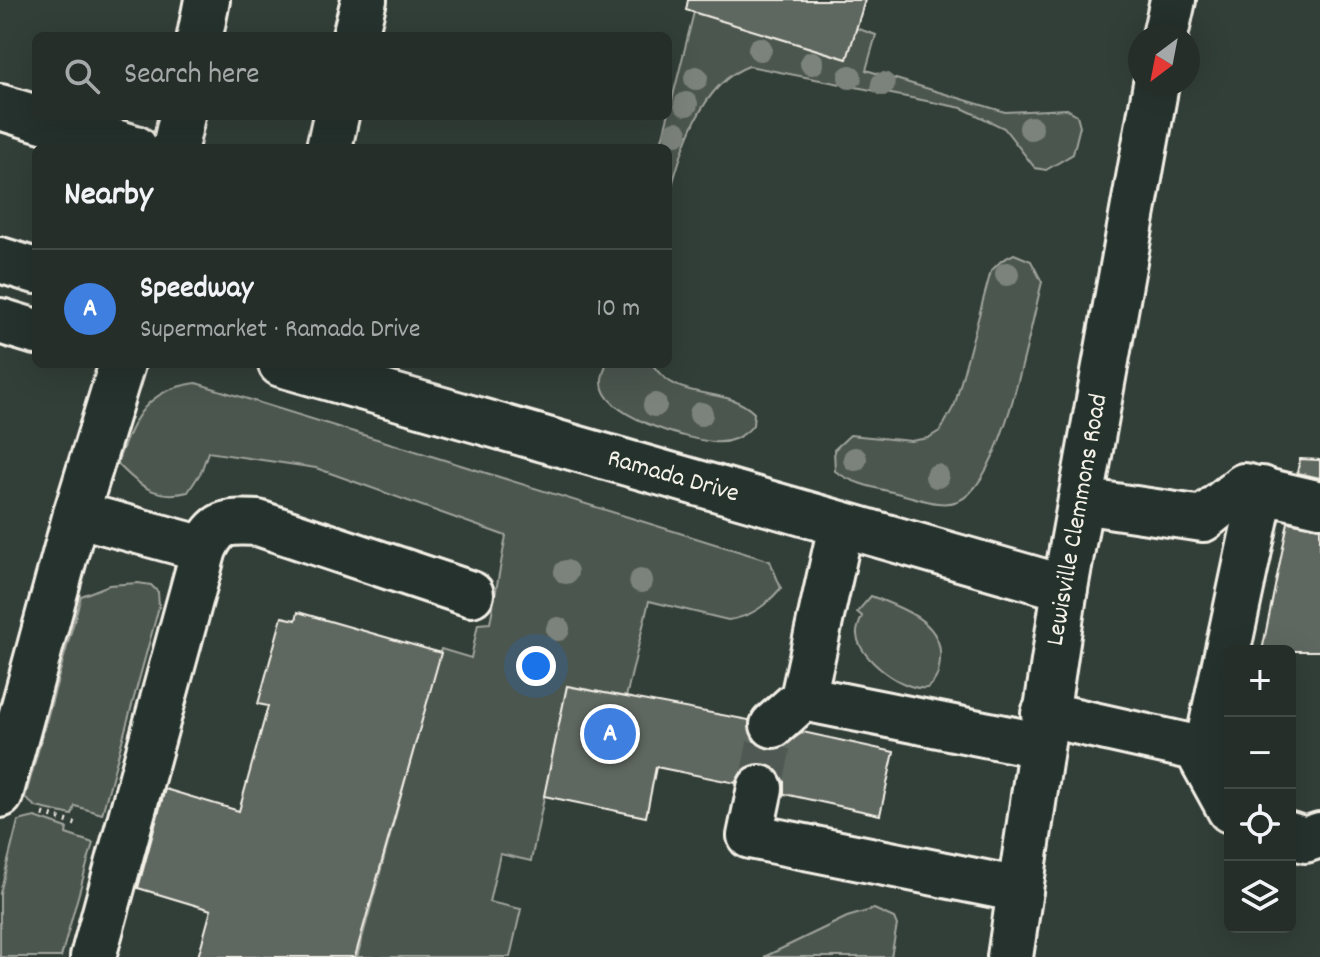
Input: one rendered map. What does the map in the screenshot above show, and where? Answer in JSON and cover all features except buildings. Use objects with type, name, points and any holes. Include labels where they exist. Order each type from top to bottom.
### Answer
[{"type":"street","points":[[201,32],[207,0]]},
{"type":"street","points":[[356,32],[364,0]]},
{"type":"street","points":[[1168,24],[1173,0]]},
{"type":"street","name":"Lewisville Clemmons Road","points":[[1010,957],[1065,588],[1154,96]]},
{"type":"street","points":[[0,107],[32,117]]},
{"type":"street","points":[[43,120],[122,144]]},
{"type":"street","points":[[176,144],[181,120]]},
{"type":"street","points":[[330,144],[335,120]]},
{"type":"street","points":[[0,260],[32,270]]},
{"type":"street","points":[[0,321],[32,331]]},
{"type":"street","points":[[0,795],[76,514],[121,368]]},
{"type":"street","name":"Ramada Drive","points":[[311,368],[341,372],[841,526],[1065,588]]},
{"type":"street","points":[[1081,501],[1203,519],[1244,486],[1320,504]]},
{"type":"street","points":[[1204,762],[1262,489]]},
{"type":"street","points":[[76,514],[204,549]]},
{"type":"street","points":[[93,957],[204,549],[213,530],[230,522],[258,523],[471,594]]},
{"type":"street","points":[[841,526],[788,712],[1042,729],[1196,748],[1224,799]]},
{"type":"street","points":[[760,788],[750,836],[1020,890]]},
{"type":"street","points":[[1296,837],[1305,840],[1320,835]]},
{"type":"path","points":[[39,813],[67,821]]},
{"type":"shaded area","points":[[694,12],[846,59],[856,28],[876,35],[866,70],[1005,112],[1067,109],[1077,115],[1080,126],[1073,154],[1046,170],[1035,168],[1004,128],[962,108],[749,66],[732,75],[705,104],[686,142],[672,186],[672,144],[661,144],[667,120],[672,120],[672,100]]},
{"type":"shaded area","points":[[1014,254],[1031,261],[1042,282],[1022,367],[1001,437],[974,489],[958,501],[938,503],[868,486],[835,471],[834,450],[850,435],[911,441],[928,438],[941,430],[955,404],[991,271]]},
{"type":"shaded area","points":[[605,368],[655,368],[676,385],[742,404],[754,413],[753,425],[730,441],[719,442],[666,431],[616,406],[606,395],[602,381]]},
{"type":"shaded area","points":[[196,383],[770,561],[781,588],[764,605],[744,616],[728,620],[649,601],[626,697],[567,686],[531,861],[500,854],[489,902],[521,909],[510,957],[357,957],[441,649],[471,658],[478,624],[490,623],[506,536],[316,468],[208,452],[201,472],[188,492],[166,494],[149,489],[117,463],[129,433],[143,409],[153,400],[164,392]]},
{"type":"shaded area","points":[[109,585],[151,585],[158,592],[159,607],[102,814],[75,806],[72,815],[36,807],[25,798],[81,596]]},
{"type":"shaded area","points":[[871,596],[907,611],[935,635],[939,647],[939,668],[927,688],[917,688],[895,679],[866,654],[857,633],[862,616],[857,612]]},
{"type":"shaded area","points":[[35,817],[67,828],[66,834],[93,843],[61,957],[0,957],[0,893],[18,821]]},
{"type":"shaded area","points":[[874,909],[894,918],[897,925],[891,957],[764,957],[847,917]]},
{"type":"tunnel","points":[[760,788],[773,725]]},
{"type":"place","name":"Speedway","points":[[610,734]]}]
